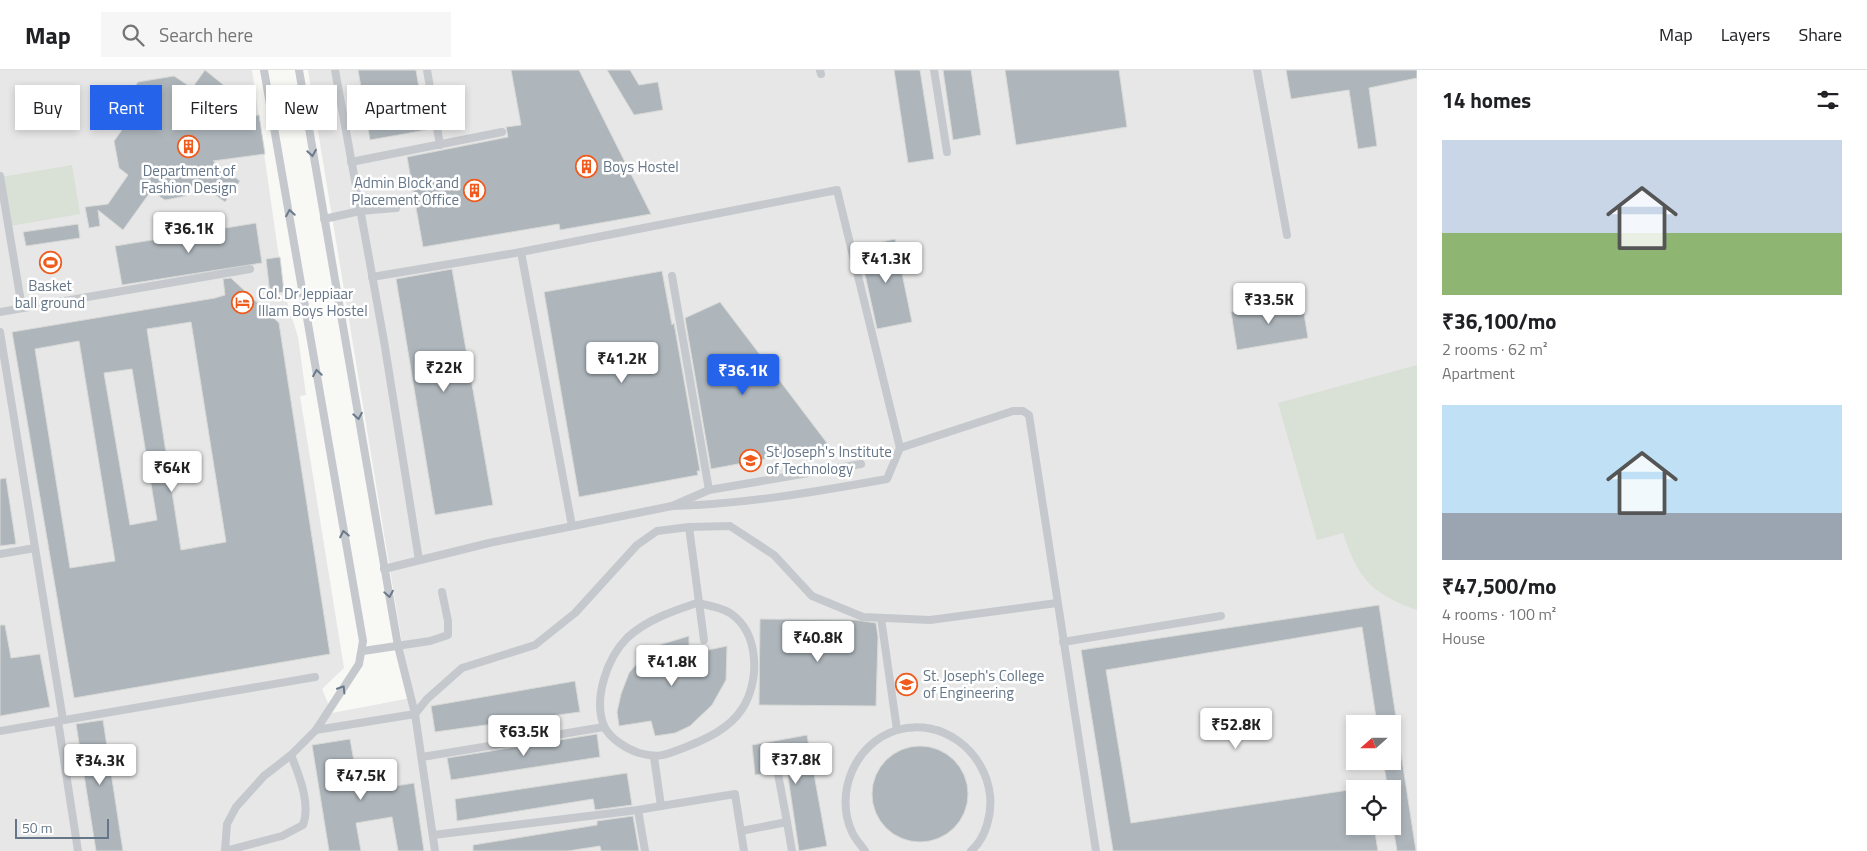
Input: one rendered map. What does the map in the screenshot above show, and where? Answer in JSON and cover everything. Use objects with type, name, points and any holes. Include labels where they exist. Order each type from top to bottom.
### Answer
[{"type":"lane","points":[[264,70],[358,612],[363,651],[359,664],[316,730],[291,755],[264,776],[236,807],[227,824],[225,851],[275,838],[304,825],[308,814],[298,773],[291,755]]},
{"type":"lane","points":[[299,70],[384,569],[398,646],[415,714],[436,851]]},
{"type":"lane","points":[[335,70],[372,276],[419,560]]},
{"type":"lane","points":[[427,70],[440,145]]},
{"type":"lane","points":[[934,70],[947,152]]},
{"type":"lane","points":[[1257,70],[1287,235]]},
{"type":"lane","points":[[351,162],[502,132]]},
{"type":"lane","points":[[0,176],[22,308]]},
{"type":"lane","points":[[372,276],[521,252],[837,190],[900,448],[887,479],[787,497],[715,505],[672,506],[572,526],[384,569]]},
{"type":"lane","points":[[324,219],[360,211],[396,208]]},
{"type":"lane","points":[[521,252],[572,526]]},
{"type":"lane","points":[[0,312],[250,268]]},
{"type":"lane","points":[[672,276],[710,490]]},
{"type":"lane","points":[[0,332],[35,548],[78,851]]},
{"type":"lane","points":[[900,448],[1013,411],[1022,411],[1029,415],[1096,851]]},
{"type":"lane","points":[[672,506],[710,490],[861,464]]},
{"type":"lane","points":[[316,730],[415,714],[427,699],[462,668],[534,645],[575,613],[637,545],[657,531],[689,527],[730,526],[774,555],[812,596],[863,617],[930,620],[1057,604]]},
{"type":"lane","points":[[689,527],[704,640]]},
{"type":"lane","points":[[0,554],[35,548]]},
{"type":"lane","points":[[363,651],[430,641],[448,635],[448,621],[442,592]]},
{"type":"lane","points":[[698,602],[712,605],[731,614],[745,630],[752,645],[754,670],[749,692],[742,710],[725,727],[704,740],[654,757],[628,750],[604,727],[600,702],[605,677],[615,654],[627,638],[654,620],[698,602]]},
{"type":"lane","points":[[1063,642],[1222,616]]},
{"type":"lane","points":[[881,618],[897,730]]},
{"type":"lane","points":[[0,730],[315,677]]},
{"type":"lane","points":[[422,757],[604,727]]},
{"type":"lane","points":[[865,851],[852,832],[845,808],[847,783],[857,760],[875,742],[897,730],[920,728],[943,732],[963,743],[979,760],[989,782],[991,805],[986,828],[971,851]]},
{"type":"lane","points":[[654,757],[660,806]]},
{"type":"lane","points":[[778,774],[792,851]]},
{"type":"lane","points":[[433,835],[638,810],[735,794],[744,851]]},
{"type":"lane","points":[[638,810],[645,851]]},
{"type":"lane","points":[[741,831],[787,822]]},
{"type":"shaded area","points":[[0,70],[252,70],[254,85],[172,85],[172,130],[256,130],[256,98],[284,292],[298,337],[306,395],[300,396],[344,668],[322,689],[332,713],[411,698],[318,130],[337,130],[337,85],[310,85],[308,70],[1417,70],[1417,851],[0,851]]},
{"type":"shaded area","points":[[72,165],[80,214],[10,226],[2,177]]},
{"type":"shaded area","points":[[1417,365],[1417,610],[1388,598],[1368,582],[1354,562],[1343,533],[1317,540],[1278,403]]},
{"type":"building","name":"Department of Fashion Design","points":[[205,70],[224,85],[194,85]]},
{"type":"building","points":[[358,70],[416,70],[418,85],[361,85]]},
{"type":"building","points":[[511,70],[579,70],[651,214],[560,230],[559,224],[423,247],[407,157],[508,137],[506,127],[521,125]]},
{"type":"building","points":[[607,70],[630,70],[639,85],[658,82],[663,110],[634,115]]},
{"type":"building","points":[[894,70],[920,70],[934,159],[908,163]]},
{"type":"building","points":[[943,70],[971,70],[981,135],[953,140]]},
{"type":"building","points":[[1005,70],[1119,70],[1127,127],[1016,145]]},
{"type":"building","points":[[1286,70],[1417,70],[1417,78],[1369,88],[1377,146],[1358,149],[1349,90],[1291,99]]},
{"type":"building","name":"Department of Fashion Design","points":[[174,76],[188,85],[172,85],[172,130],[256,130],[256,115],[259,115],[265,154],[213,161],[240,181],[225,202],[196,181],[186,196],[165,200],[151,191],[123,230],[98,210],[100,226],[89,228],[85,207],[108,204],[128,175],[119,168],[114,141],[122,130],[162,130],[162,85],[136,85],[138,82]]},
{"type":"building","points":[[368,130],[426,130],[370,140]]},
{"type":"building","points":[[256,223],[262,263],[122,285],[115,246]]},
{"type":"building","points":[[78,224],[80,238],[26,246],[23,232]]},
{"type":"building","points":[[895,239],[912,322],[877,329],[859,247]]},
{"type":"building","points":[[280,257],[284,292],[270,294],[266,259]]},
{"type":"building","points":[[452,269],[493,505],[435,515],[396,279]]},
{"type":"building","points":[[662,271],[672,325],[674,323],[700,471],[697,471],[698,475],[579,497],[544,292]]},
{"type":"building","points":[[231,278],[279,323],[330,654],[74,698],[12,332],[215,298],[225,295],[223,279]],"holes":[[[191,322],[226,542],[181,550],[147,329]],[[79,341],[115,561],[70,568],[35,349]],[[132,369],[157,520],[130,525],[104,373]]]},
{"type":"building","points":[[1302,301],[1308,338],[1237,350],[1231,312]]},
{"type":"building","points":[[720,302],[830,447],[711,469],[685,318]]},
{"type":"building","points":[[6,478],[16,544],[0,546],[0,479]]},
{"type":"building","points":[[1379,605],[1396,715],[1376,715],[1362,627],[1106,670],[1131,823],[1346,790],[1346,835],[1375,835],[1378,851],[1113,851],[1081,650]]},
{"type":"building","points":[[760,619],[856,620],[876,623],[878,637],[876,706],[759,705]]},
{"type":"building","points":[[0,625],[5,625],[11,658],[40,654],[50,707],[0,716]]},
{"type":"building","points":[[689,636],[689,654],[727,646],[726,680],[712,705],[690,726],[675,733],[655,736],[651,721],[619,726],[617,712],[629,673],[640,660],[659,645]]},
{"type":"building","points":[[575,681],[580,712],[435,732],[431,706]]},
{"type":"building","points":[[103,720],[123,851],[96,851],[76,724]]},
{"type":"building","points":[[597,734],[600,757],[451,780],[447,758]]},
{"type":"building","points":[[807,735],[827,846],[799,851],[787,770],[777,768],[773,772],[755,775],[752,745]]},
{"type":"building","points":[[350,739],[357,778],[375,775],[377,789],[414,783],[424,851],[398,851],[392,817],[356,823],[361,851],[329,851],[312,745]]},
{"type":"building","points":[[920,746],[938,750],[954,760],[964,776],[968,794],[964,812],[954,828],[938,838],[920,842],[902,838],[886,828],[876,812],[872,794],[876,776],[886,760],[902,750]]},
{"type":"building","points":[[1401,754],[1416,851],[1397,851],[1394,835],[1401,835],[1401,780],[1386,780],[1385,770],[1401,770]]},
{"type":"building","points":[[627,773],[632,805],[595,810],[593,799],[457,821],[455,799]]},
{"type":"building","points":[[633,816],[639,851],[601,851],[600,846],[568,851],[473,851],[473,845],[597,825],[597,821]]},
{"type":"place","name":"Department of Fashion Design","points":[[189,147]]},
{"type":"place","name":"Boys Hostel","points":[[587,166]]},
{"type":"place","name":"Admin Block and Placement Office","points":[[475,191]]},
{"type":"place","name":"Basket ball ground","points":[[50,262]]},
{"type":"place","name":"Col. Dr Jeppiaar Illam Boys Hostel","points":[[242,302]]},
{"type":"place","name":"St Joseph's Institute of Technology","points":[[750,460]]},
{"type":"place","name":"St. Joseph's College of Engineering","points":[[907,684]]}]
